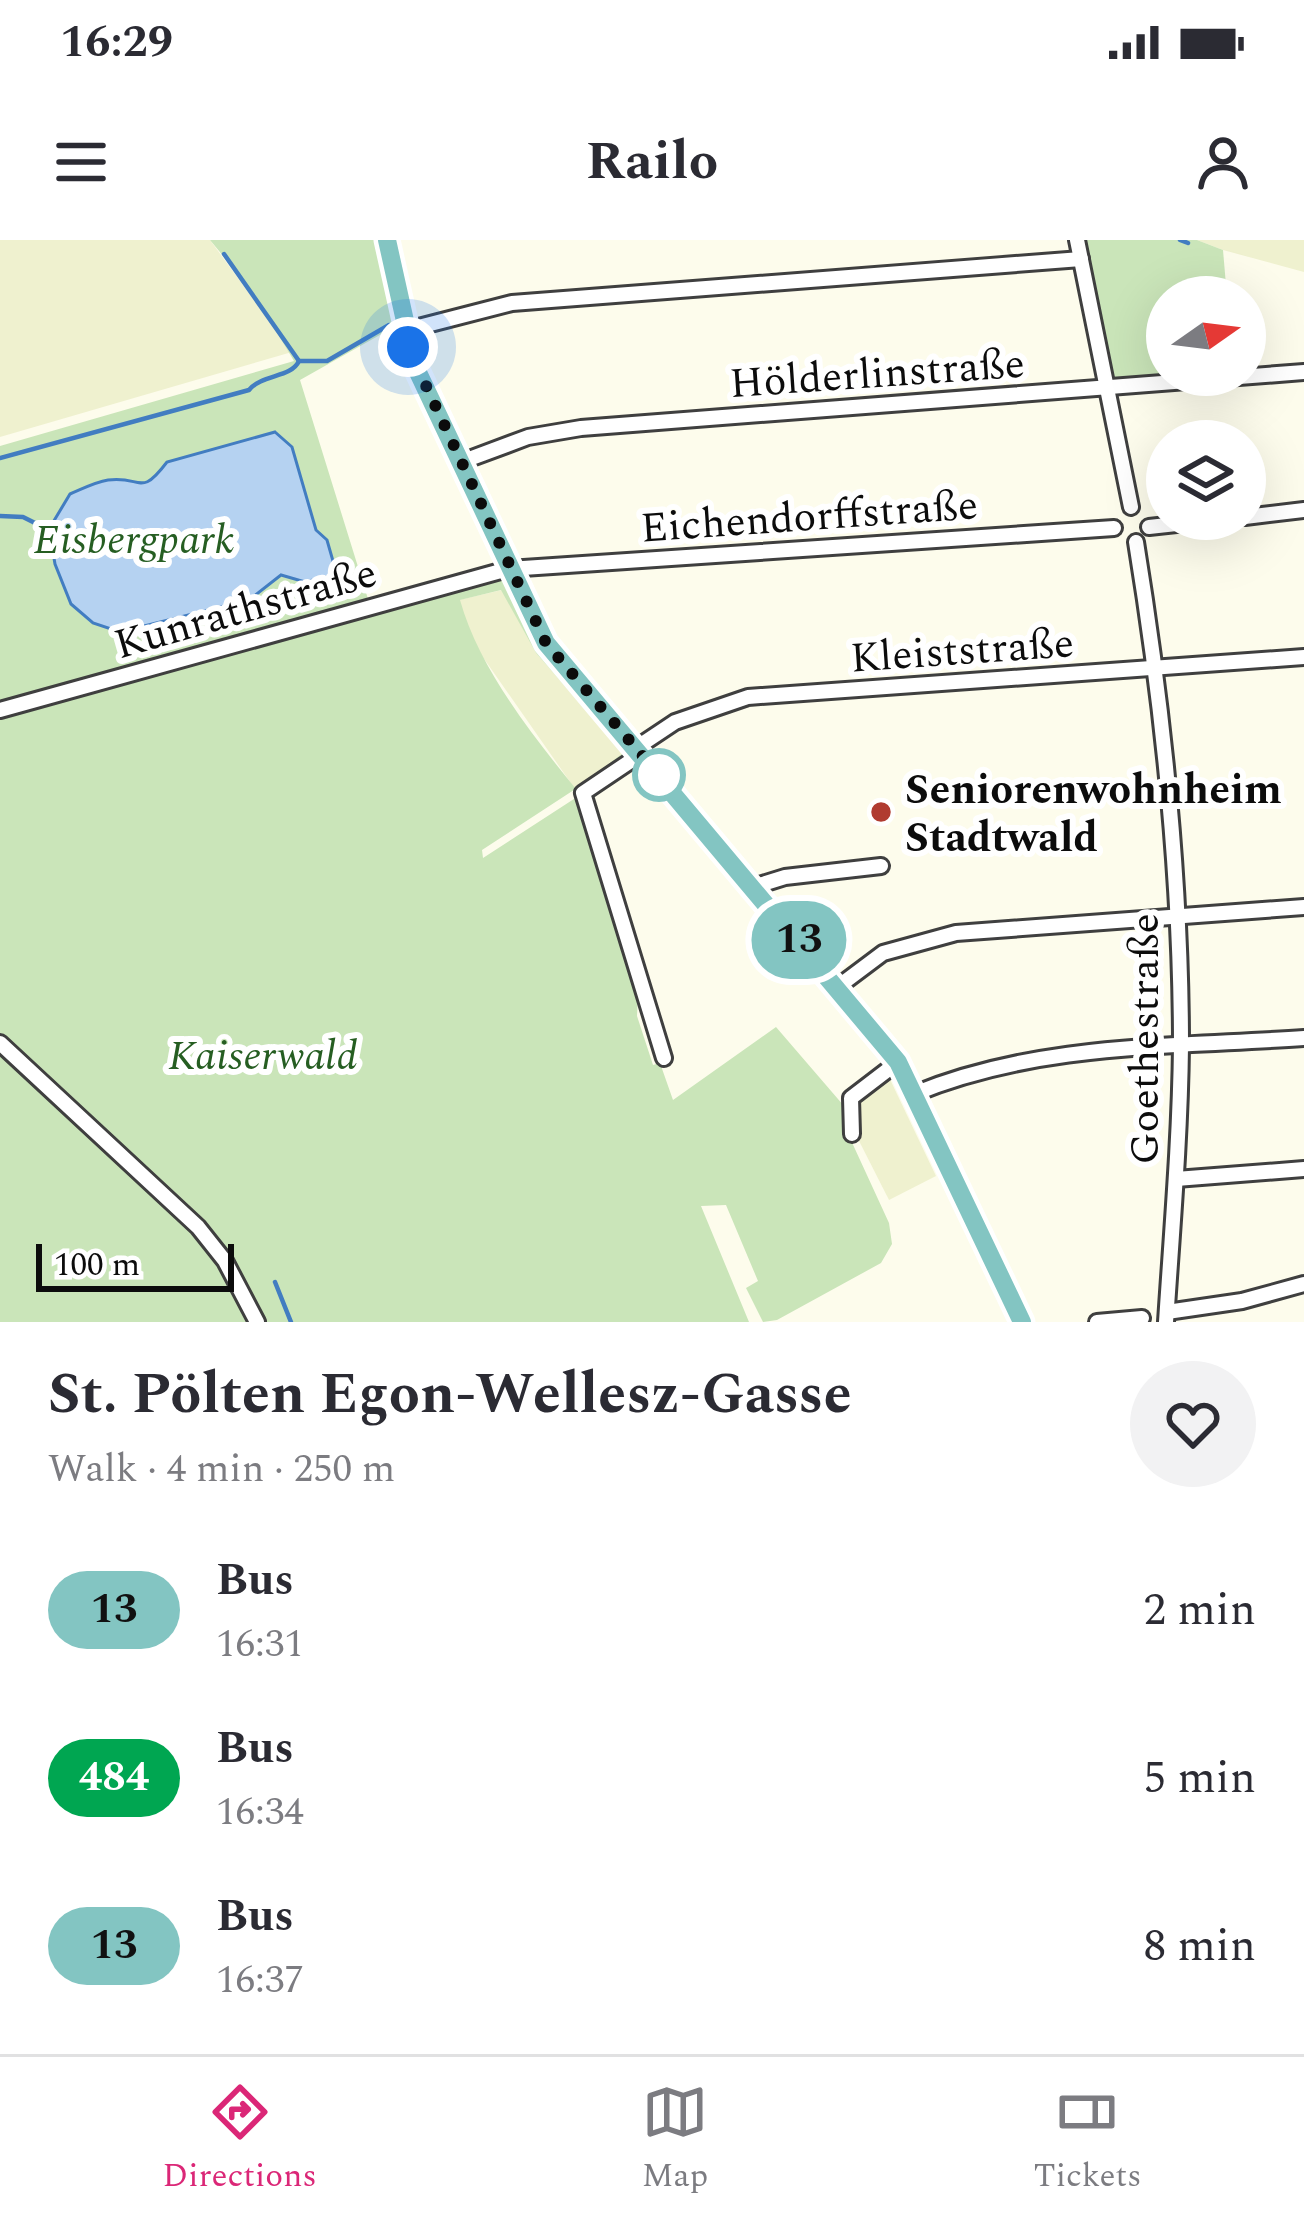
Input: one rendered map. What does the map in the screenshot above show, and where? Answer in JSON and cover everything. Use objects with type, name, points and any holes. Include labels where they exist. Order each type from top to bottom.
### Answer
[{"type":"street","points":[[388,240],[403,332],[508,569],[546,643],[839,986],[898,1062],[1022,1322]]},
{"type":"street","points":[[1077,240],[1131,507]]},
{"type":"street","points":[[403,332],[512,303],[1081,259]]},
{"type":"street","name":"Hölderlinstraße","points":[[460,462],[528,437],[581,428],[1304,372]]},
{"type":"street","points":[[1131,507],[1146,514]]},
{"type":"street","points":[[1131,507],[1118,514],[1114,528],[1122,539],[1136,542],[1146,531]]},
{"type":"street","points":[[1266,515],[1304,510]]},
{"type":"street","name":"Eichendorffstraße","points":[[508,569],[1114,528]]},
{"type":"street","name":"Goethestraße","points":[[1136,542],[1156,668],[1178,916],[1181,1046],[1166,1317]]},
{"type":"street","name":"Kunrathstraße","points":[[0,710],[508,569]]},
{"type":"street","name":"Kleiststraße","points":[[664,1058],[584,793],[676,722],[748,698],[1304,656]]},
{"type":"street","points":[[753,886],[784,877],[881,866]]},
{"type":"street","points":[[839,986],[883,953],[956,932],[1304,907]]},
{"type":"street","points":[[914,1094],[972,1070],[1024,1058],[1304,1038]]},
{"type":"street","points":[[0,1043],[198,1227],[225,1261],[256,1322]]},
{"type":"street","points":[[852,1134],[851,1098],[898,1062]]},
{"type":"street","points":[[1177,1179],[1304,1169]]},
{"type":"street","points":[[1166,1317],[1304,1284]]},
{"type":"street","points":[[1097,1322],[1142,1318]]},
{"type":"green space","points":[[0,240],[210,240],[292,352],[0,437]]},
{"type":"green space","name":"Eisbergpark","points":[[210,240],[381,240],[394,327],[300,380],[368,599],[0,707],[0,446],[294,361],[252,291]]},
{"type":"green space","points":[[1086,240],[1197,240],[1223,250],[1225,276],[1146,276],[1146,379],[1114,381]]},
{"type":"green space","points":[[1197,240],[1304,240],[1304,272],[1223,250]]},
{"type":"green space","name":"Kaiserwald","points":[[499,578],[509,586],[540,646],[629,754],[579,786],[623,753],[536,653],[501,590],[460,600],[493,675],[576,789],[482,850],[483,858],[577,797],[638,993],[637,1016],[653,1065],[660,1063],[673,1100],[776,1027],[844,1106],[849,1136],[889,1223],[892,1244],[881,1263],[777,1320],[763,1322],[746,1288],[758,1281],[726,1205],[701,1206],[749,1322],[0,1322],[0,716]]},
{"type":"green space","points":[[502,590],[536,653],[624,754],[575,789],[480,653],[466,622],[459,600]]},
{"type":"green space","points":[[887,1073],[936,1176],[889,1200],[855,1133],[851,1105]]},
{"type":"water","points":[[275,432],[292,447],[316,530],[327,540],[333,561],[329,576],[305,582],[281,575],[249,600],[120,632],[93,623],[71,604],[55,564],[49,529],[70,494],[108,480],[145,483],[167,462]]},
{"type":"waterway","points":[[1180,240],[1188,243]]},
{"type":"waterway","points":[[224,254],[299,361]]},
{"type":"waterway","points":[[299,361],[327,361],[389,325]]},
{"type":"waterway","points":[[0,458],[249,390],[299,361]]},
{"type":"waterway","points":[[0,516],[23,517],[51,531]]},
{"type":"waterway","points":[[275,1282],[291,1322]]},
{"type":"bus line","name":"13","points":[[387,240],[403,332],[415,366],[546,643],[839,986],[898,1062],[1022,1322]]},
{"type":"place","name":"Seniorenwohnheim Stadtwald","points":[[881,812]]},
{"type":"route","points":[[408,347],[546,643],[659,775]]}]
